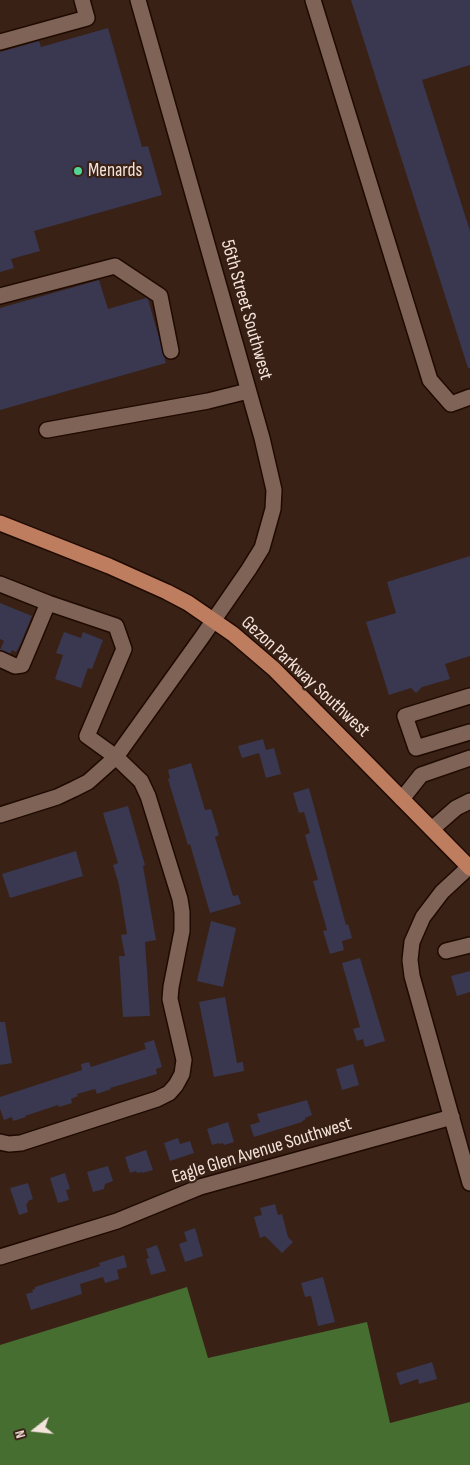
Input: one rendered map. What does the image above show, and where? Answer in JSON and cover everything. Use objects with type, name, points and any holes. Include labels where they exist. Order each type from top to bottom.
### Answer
[{"type":"main road","name":"Gezon Parkway Southwest","points":[[0,523],[148,583],[188,603],[213,620],[253,650],[274,669],[469,867]]},
{"type":"street","points":[[0,42],[87,18],[82,0]]},
{"type":"street","name":"56th Street Southwest","points":[[0,815],[57,797],[88,782],[116,757],[202,638],[262,548],[273,509],[274,490],[248,391],[138,0]]},
{"type":"street","points":[[313,0],[430,380],[451,404],[470,397]]},
{"type":"street","points":[[0,296],[115,266],[160,296],[171,351]]},
{"type":"street","points":[[47,430],[208,401],[248,391]]},
{"type":"street","points":[[0,584],[48,603],[116,626],[124,649],[86,736],[116,757],[141,781],[145,788],[182,904],[182,931],[170,993],[184,1060],[180,1080],[169,1092],[151,1102],[21,1143],[9,1144],[0,1142]]},
{"type":"street","points":[[0,659],[15,666],[22,665],[48,603]]},
{"type":"street","points":[[470,696],[405,716],[416,748],[470,732]]},
{"type":"street","points":[[402,799],[421,775],[470,758]]},
{"type":"street","points":[[432,829],[456,808],[470,801]]},
{"type":"street","points":[[469,867],[442,892],[423,917],[415,933],[410,951],[412,976],[470,1183]]},
{"type":"street","points":[[446,952],[470,945]]},
{"type":"street","name":"Eagle Glen Avenue Southwest","points":[[0,1257],[125,1218],[200,1187],[452,1117]]},
{"type":"green space","points":[[187,1287],[208,1358],[367,1322],[390,1423],[470,1402],[470,1465],[0,1465],[0,1345]]},
{"type":"building","points":[[351,0],[470,0],[470,65],[422,80],[470,231],[470,368],[468,368]]},
{"type":"building","name":"Menards","points":[[108,28],[142,147],[148,146],[162,195],[34,231],[40,251],[11,259],[14,268],[0,272],[0,52],[39,41],[41,47]]},
{"type":"building","points":[[99,280],[108,309],[148,299],[166,363],[0,410],[0,308]]},
{"type":"building","points":[[470,556],[470,656],[445,664],[450,679],[422,687],[416,693],[411,688],[389,695],[366,622],[396,613],[387,582]]},
{"type":"building","points":[[0,603],[32,616],[16,652],[12,650],[10,654],[0,650],[4,641],[0,639]]},
{"type":"building","points":[[64,632],[81,638],[83,632],[103,640],[92,669],[88,668],[81,688],[55,679],[63,655],[56,653]]},
{"type":"building","points":[[263,739],[266,750],[274,748],[281,774],[266,778],[259,753],[242,758],[238,746]]},
{"type":"building","points":[[191,763],[205,810],[211,809],[219,835],[215,837],[233,896],[238,895],[241,904],[210,913],[190,844],[188,845],[168,779],[170,778],[168,770]]},
{"type":"building","points":[[309,788],[346,925],[348,924],[352,938],[342,941],[344,950],[330,954],[323,931],[327,930],[313,881],[318,880],[305,835],[310,833],[304,812],[299,813],[293,793]]},
{"type":"building","points":[[128,806],[145,865],[143,866],[156,940],[145,942],[150,1016],[123,1017],[119,956],[125,956],[121,935],[127,934],[119,885],[113,865],[118,863],[103,813]]},
{"type":"building","points":[[76,851],[83,876],[10,898],[2,874]]},
{"type":"building","points":[[211,921],[236,928],[223,987],[197,981]]},
{"type":"building","points":[[360,958],[385,1041],[365,1047],[363,1039],[357,1041],[353,1029],[360,1027],[342,963]]},
{"type":"building","points":[[470,971],[470,992],[457,996],[451,976]]},
{"type":"building","points":[[225,997],[237,1063],[243,1062],[244,1071],[214,1077],[199,1002]]},
{"type":"building","points":[[0,1022],[5,1022],[12,1063],[0,1065]]},
{"type":"building","points":[[154,1040],[162,1067],[156,1069],[157,1074],[110,1088],[97,1094],[95,1089],[77,1094],[78,1096],[71,1099],[72,1103],[59,1107],[58,1105],[13,1121],[12,1117],[4,1120],[0,1109],[0,1097],[82,1070],[81,1064],[89,1062],[91,1067],[146,1049],[144,1043]]},
{"type":"building","points":[[353,1064],[359,1085],[342,1090],[336,1069]]},
{"type":"building","points":[[307,1100],[312,1115],[305,1118],[305,1120],[254,1137],[250,1125],[260,1122],[257,1114]]},
{"type":"building","points":[[228,1122],[234,1142],[224,1145],[219,1143],[212,1145],[207,1129]]},
{"type":"building","points":[[178,1138],[180,1144],[190,1141],[194,1153],[170,1161],[164,1143]]},
{"type":"building","points":[[146,1150],[153,1170],[142,1173],[137,1173],[136,1171],[130,1173],[125,1157]]},
{"type":"building","points":[[108,1166],[113,1181],[105,1184],[104,1189],[93,1192],[87,1172]]},
{"type":"building","points":[[65,1173],[70,1189],[66,1190],[69,1200],[58,1203],[50,1178]]},
{"type":"building","points":[[28,1183],[33,1199],[26,1204],[28,1212],[19,1215],[10,1188]]},
{"type":"building","points":[[275,1204],[278,1215],[282,1214],[288,1237],[293,1242],[282,1253],[265,1236],[260,1238],[254,1217],[262,1215],[260,1208]]},
{"type":"building","points":[[195,1228],[203,1256],[185,1262],[179,1244],[187,1241],[184,1232]]},
{"type":"building","points":[[157,1245],[166,1271],[151,1275],[146,1259],[149,1258],[146,1249]]},
{"type":"building","points":[[124,1255],[127,1267],[117,1270],[119,1279],[105,1283],[103,1277],[80,1284],[82,1294],[31,1310],[26,1294],[33,1292],[32,1290],[35,1287],[100,1266],[99,1263]]},
{"type":"building","points":[[323,1277],[335,1322],[318,1326],[311,1296],[305,1297],[301,1283]]},
{"type":"building","points":[[432,1362],[437,1379],[419,1384],[418,1379],[400,1385],[396,1373]]},
{"type":"place","name":"Menards","points":[[78,171]]}]
